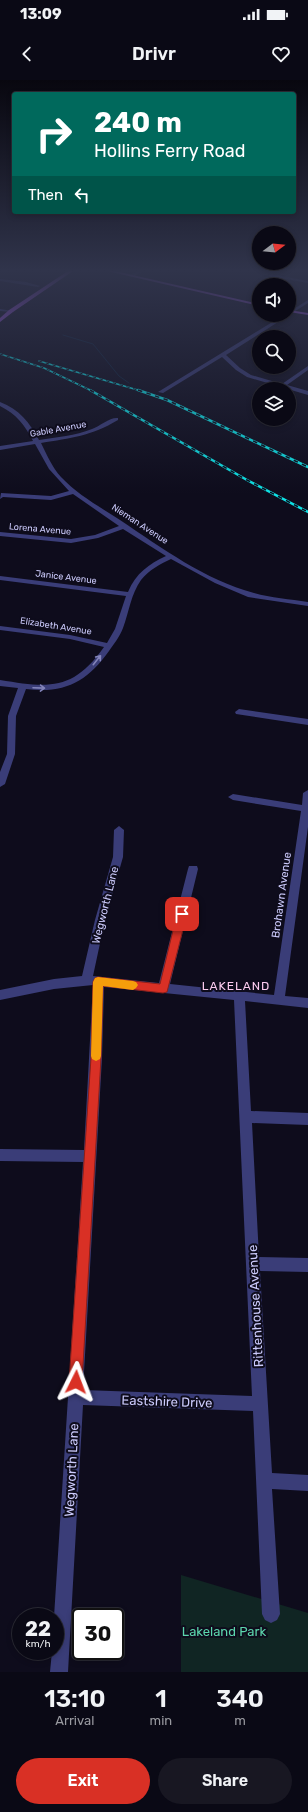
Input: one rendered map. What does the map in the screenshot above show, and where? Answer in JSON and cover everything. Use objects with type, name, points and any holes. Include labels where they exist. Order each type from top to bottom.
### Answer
[{"type":"street","points":[[162,392],[236,345]]},
{"type":"street","points":[[222,354],[245,374],[270,382]]},
{"type":"street","points":[[288,382],[308,368]]},
{"type":"street","points":[[296,390],[308,393]]},
{"type":"street","name":"Nieman Avenue","points":[[0,404],[12,409],[23,418],[54,472],[74,492],[171,557],[201,575],[233,588],[259,596],[308,604]]},
{"type":"street","name":"Gable Avenue","points":[[0,448],[90,432],[116,419]]},
{"type":"street","points":[[0,496],[51,498],[74,492]]},
{"type":"street","name":"Lorena Avenue","points":[[0,534],[62,541],[76,541],[124,526]]},
{"type":"street","points":[[0,683],[41,689],[71,684],[85,674],[108,646],[118,629],[130,594],[142,572],[152,565],[171,557]]},
{"type":"street","name":"Janice Avenue","points":[[0,578],[130,594]]},
{"type":"street","name":"Elizabeth Avenue","points":[[0,628],[70,637],[108,646]]},
{"type":"street","points":[[0,784],[11,754],[12,716],[23,687]]},
{"type":"street","points":[[239,712],[308,722]]},
{"type":"street","name":"Brohawn Avenue","points":[[279,1000],[308,794]]},
{"type":"street","points":[[233,797],[307,808]]},
{"type":"street","name":"Wegworth Lane","points":[[59,1672],[96,1058],[93,981],[100,920],[118,857],[119,830]]},
{"type":"street","points":[[163,989],[193,869]]},
{"type":"street","points":[[0,995],[60,983],[93,981],[308,1003]]},
{"type":"street","name":"Rittenhouse Avenue","points":[[239,997],[271,1614]]},
{"type":"street","points":[[245,1117],[308,1119]]},
{"type":"street","points":[[0,1155],[89,1156]]},
{"type":"street","points":[[253,1264],[308,1265]]},
{"type":"street","name":"Eastshire Drive","points":[[75,1397],[260,1404]]},
{"type":"street","points":[[264,1481],[308,1483]]},
{"type":"green space","name":"Lakeland Park","points":[[181,1575],[308,1613],[308,1672],[181,1672]]},
{"type":"waterway","points":[[94,345],[119,376],[129,383]]},
{"type":"railway","points":[[0,354],[44,368],[90,390]]},
{"type":"railway","points":[[39,361],[140,391]]},
{"type":"railway","points":[[90,390],[247,480],[308,512]]},
{"type":"railway","points":[[140,391],[167,400],[308,467]]},
{"type":"slow traffic","points":[[96,1056],[98,982],[133,985]]},
{"type":"district","name":"LAKELAND","points":[[236,986]]},
{"type":"route","points":[[76,1382],[96,1058],[98,982],[163,989],[182,914]]}]
